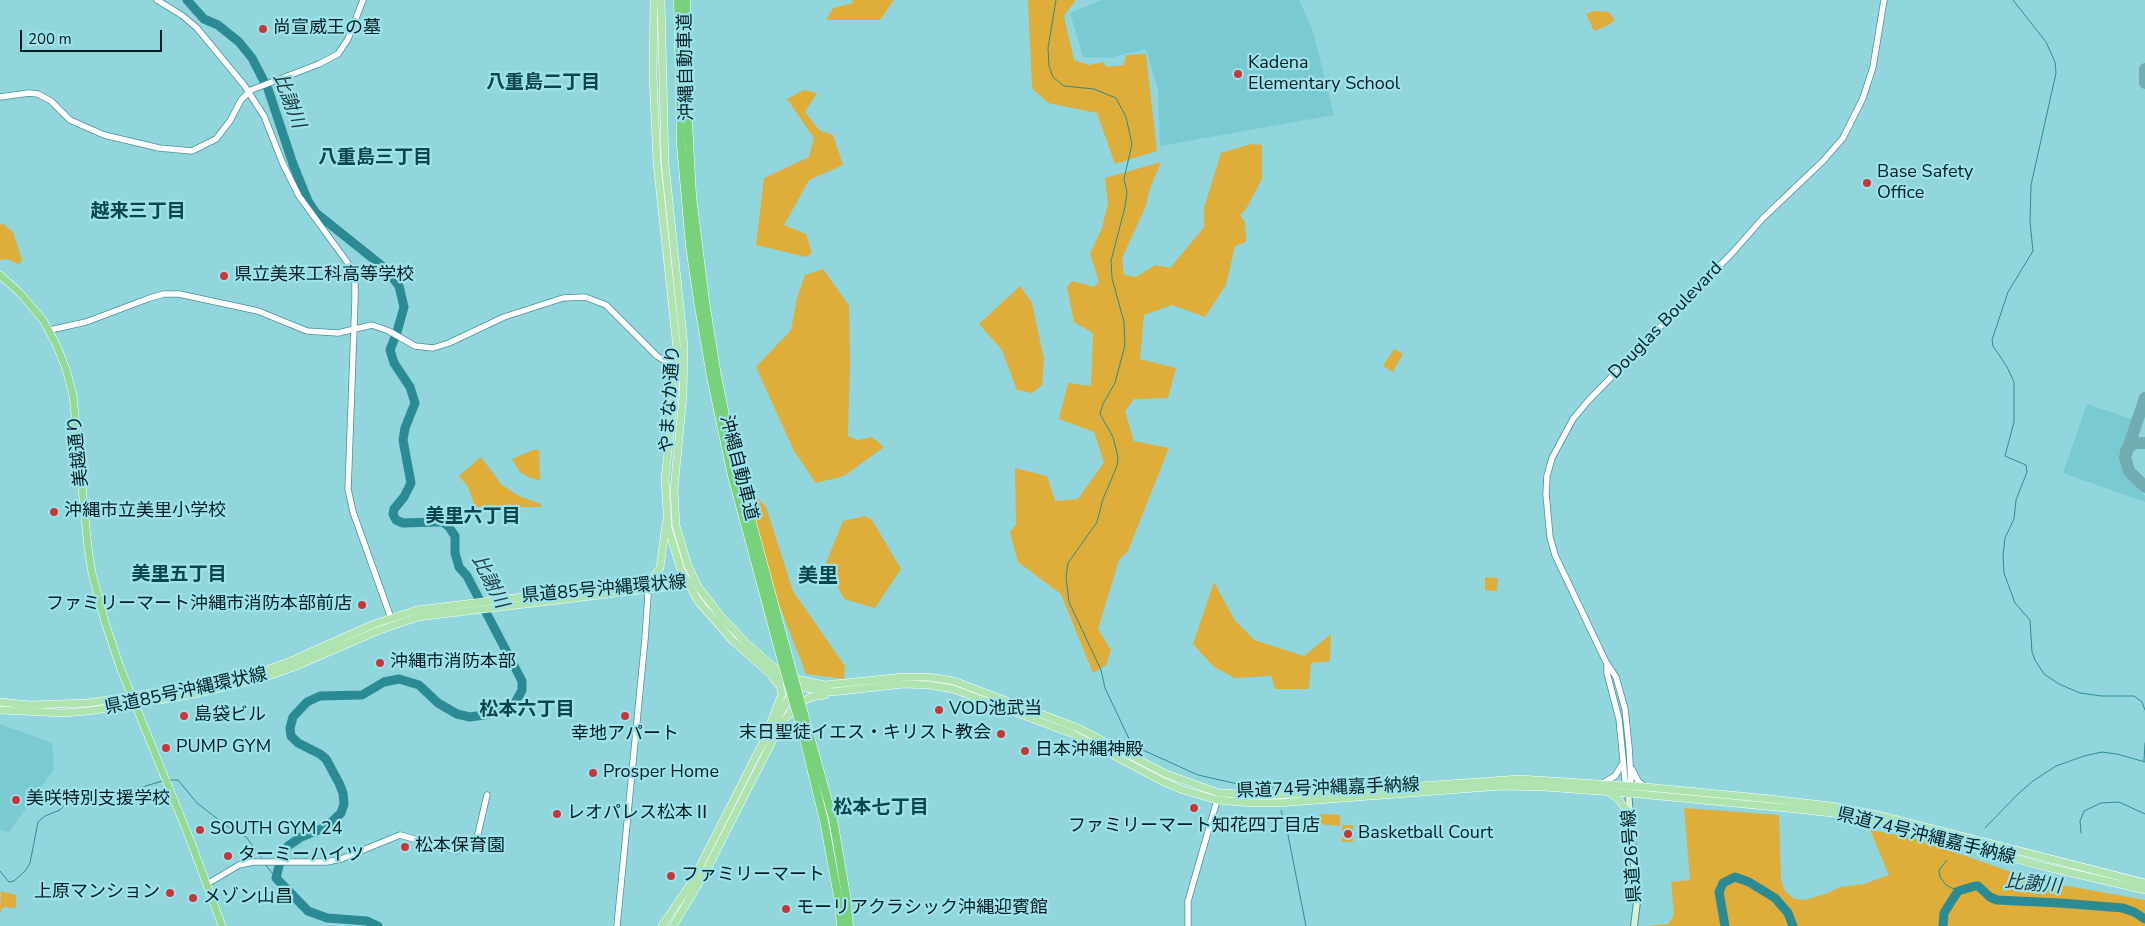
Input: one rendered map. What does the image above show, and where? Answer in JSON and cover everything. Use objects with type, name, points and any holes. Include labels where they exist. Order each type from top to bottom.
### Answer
[{"type":"highway","name":"沖縄自動車道","points":[[678,0],[682,154],[690,246],[711,377],[732,476],[832,819],[847,901],[849,926]]},
{"type":"highway","name":"沖縄自動車道","points":[[686,0],[686,85],[691,188],[705,301],[717,376],[732,448],[786,663]]},
{"type":"highway","name":"美越通り","points":[[0,275],[20,293],[50,330],[64,361],[73,396],[92,572],[104,619],[135,704],[222,926]]},
{"type":"highway","name":"沖縄自動車道","points":[[807,738],[838,893],[841,926]]},
{"type":"main road","name":"やまなか通り","points":[[654,0],[654,76],[661,163],[681,307],[680,365],[683,396],[674,475],[674,511],[681,547],[696,581],[722,618],[758,655],[798,684]]},
{"type":"main road","name":"やまなか通り","points":[[661,0],[661,163]]},
{"type":"main road","name":"やまなか通り","points":[[680,365],[665,478],[667,519],[673,549],[688,583],[703,607],[733,641],[772,675],[798,684]]},
{"type":"main road","points":[[640,584],[653,578],[660,568],[667,519]]},
{"type":"main road","name":"県道85号沖縄環状線","points":[[0,702],[30,705],[63,705],[224,682],[258,673],[291,661],[391,618],[434,607],[473,602],[492,604],[646,590],[696,581]]},
{"type":"main road","name":"県道85号沖縄環状線","points":[[0,710],[63,713],[135,704],[260,679],[294,667],[393,625],[418,618],[477,609],[492,604],[640,584],[688,583]]},
{"type":"main road","points":[[662,926],[692,882],[758,752],[781,699],[781,690],[772,675]]},
{"type":"main road","name":"県道74号沖縄嘉手納線","points":[[798,684],[838,685],[929,676],[954,681],[1078,728],[1166,774],[1218,796],[1312,794],[1510,779],[1599,785],[1703,800],[1854,816],[1940,837],[2046,867],[2145,890]]},
{"type":"main road","points":[[673,926],[705,873],[781,724],[798,684]]},
{"type":"main road","points":[[758,752],[798,684]]},
{"type":"main road","name":"県道74号沖縄嘉手納線","points":[[798,684],[832,692],[904,684],[929,685],[953,689],[1071,733],[1162,781],[1183,790],[1252,804],[1502,786],[1609,792],[1646,788],[1730,795],[1831,806],[1878,815],[2145,883]]},
{"type":"main road","points":[[781,724],[802,702],[832,692]]},
{"type":"main road","name":"県道26号線","points":[[1628,790],[1636,902],[1634,926]]},
{"type":"main road","points":[[1609,792],[1619,800],[1630,815]]},
{"type":"street","points":[[157,0],[183,16],[197,28],[248,92],[264,116],[283,164],[299,196],[350,266],[355,291],[348,489],[353,512],[393,625]]},
{"type":"street","points":[[0,97],[28,93],[38,94],[51,101],[70,120],[104,135],[159,148],[182,151],[198,149],[216,138],[230,121],[241,100],[248,92],[319,64],[338,54],[348,40],[363,0]]},
{"type":"street","name":"Douglas Boulevard","points":[[1628,790],[1631,780],[1625,709],[1616,677],[1607,663],[1555,555],[1550,537],[1546,476],[1552,458],[1573,419],[1588,401],[1734,251],[1763,218],[1823,161],[1843,138],[1863,98],[1873,67],[1884,0]]},
{"type":"street","points":[[50,330],[86,322],[164,294],[179,294],[258,311],[307,332],[338,333],[372,325],[389,331],[415,346],[433,348],[449,343],[504,317],[563,298],[585,297],[606,305],[657,356],[668,363],[680,365]]},
{"type":"street","points":[[617,926],[645,638],[648,595],[646,590]]},
{"type":"street","name":"Douglas Boulevard","points":[[1607,663],[1607,673],[1619,719],[1625,780],[1628,790]]},
{"type":"street","points":[[1599,785],[1615,776],[1623,762]]},
{"type":"street","points":[[1630,767],[1638,781],[1646,788]]},
{"type":"street","points":[[207,884],[239,865],[253,862],[327,862],[341,859],[400,835],[456,851],[464,849],[477,838],[487,795]]},
{"type":"street","points":[[1188,926],[1188,901],[1218,796]]},
{"type":"shaded area","points":[[852,0],[894,0],[880,20],[826,20],[833,8],[853,3]]},
{"type":"shaded area","points":[[1028,0],[1076,0],[1064,16],[1074,60],[1089,65],[1104,62],[1106,67],[1124,65],[1126,55],[1146,54],[1157,151],[1115,164],[1097,113],[1048,103],[1032,88]]},
{"type":"shaded area","name":"Kadena Elementary School","points":[[1101,0],[1299,0],[1313,31],[1334,115],[1160,146],[1158,89],[1146,49],[1109,58],[1083,57],[1070,13]]},
{"type":"shaded area","points":[[1593,11],[1609,12],[1615,20],[1607,26],[1594,31],[1586,14]]},
{"type":"shaded area","points":[[804,90],[817,93],[805,112],[819,130],[833,135],[843,165],[809,180],[784,225],[806,234],[812,253],[806,257],[756,245],[764,178],[809,157],[814,138],[787,99]]},
{"type":"shaded area","points":[[1251,144],[1262,145],[1262,179],[1246,209],[1240,215],[1245,222],[1246,242],[1235,246],[1226,285],[1205,317],[1172,305],[1144,315],[1140,359],[1176,368],[1168,398],[1134,399],[1125,411],[1134,441],[1169,448],[1128,551],[1119,560],[1098,629],[1111,650],[1106,665],[1093,673],[1061,594],[1018,562],[1010,532],[1016,524],[1015,468],[1047,476],[1055,501],[1078,499],[1104,462],[1094,432],[1059,419],[1068,383],[1091,386],[1093,333],[1074,322],[1067,287],[1072,281],[1094,287],[1099,282],[1090,253],[1102,228],[1108,203],[1105,178],[1161,162],[1149,191],[1146,206],[1122,258],[1124,275],[1136,277],[1155,265],[1170,268],[1204,227],[1204,208],[1221,153]]},
{"type":"shaded area","points":[[2,223],[13,232],[22,260],[19,264],[7,259],[0,260],[0,226]]},
{"type":"shaded area","points":[[823,269],[849,306],[848,436],[857,440],[872,437],[884,447],[844,476],[816,483],[794,451],[756,367],[791,330],[797,298],[805,275]]},
{"type":"shaded area","points":[[1020,286],[1032,303],[1044,359],[1042,385],[1032,393],[1017,390],[1002,350],[979,324]]},
{"type":"shaded area","points":[[1394,349],[1403,354],[1393,372],[1383,366]]},
{"type":"shaded area","points":[[2087,404],[2132,419],[2120,460],[2126,476],[2145,496],[2145,502],[2063,473]]},
{"type":"shaded area","points":[[533,450],[539,450],[540,480],[528,477],[520,472],[512,459]]},
{"type":"shaded area","points":[[481,457],[502,485],[519,496],[541,504],[541,507],[475,507],[468,487],[459,476]]},
{"type":"shaded area","points":[[747,486],[766,507],[793,591],[845,666],[844,679],[806,674],[772,586]]},
{"type":"shaded area","points":[[865,516],[872,520],[901,569],[875,608],[844,599],[826,563],[843,521]]},
{"type":"shaded area","points":[[1485,577],[1498,578],[1497,591],[1485,590]]},
{"type":"shaded area","points":[[1214,582],[1234,619],[1254,640],[1304,656],[1331,634],[1330,661],[1311,663],[1309,689],[1275,689],[1271,676],[1235,678],[1214,667],[1193,644]]},
{"type":"shaded area","name":"美咲特別支援学校","points":[[0,724],[52,743],[54,769],[9,832],[0,830]]},
{"type":"shaded area","points":[[1684,808],[1779,815],[1781,881],[1785,891],[1794,899],[1805,900],[1840,887],[1864,884],[1889,875],[1870,830],[1914,838],[2034,880],[2145,900],[2145,926],[1646,926],[1668,924],[1674,915],[1671,882],[1690,880]]},
{"type":"shaded area","points":[[1320,814],[1340,815],[1340,826],[1320,824]]},
{"type":"shaded area","name":"Basketball Court","points":[[1342,825],[1353,825],[1353,842],[1342,842]]},
{"type":"shaded area","points":[[1,891],[16,895],[16,908],[3,907],[0,914]]},
{"type":"waterway","name":"比謝川","points":[[187,0],[204,19],[218,25],[239,42],[252,58],[268,89],[293,164],[308,201],[316,213],[386,269],[399,286],[404,307],[390,350],[394,363],[410,387],[415,403],[405,428],[403,440],[411,483],[404,497],[394,509],[393,514],[396,520],[403,523],[443,522],[449,527],[455,536],[455,553],[459,567],[467,576],[522,681],[522,690],[515,703],[498,712],[484,715],[470,717],[457,714],[438,703],[419,685],[399,679],[384,682],[362,695],[320,696],[307,702],[293,717],[290,728],[291,736],[298,743],[326,759],[339,783],[343,793],[344,804],[341,813],[326,827],[301,837],[288,846],[282,854],[276,878],[308,911],[327,918],[367,921],[378,926]]},
{"type":"waterway","points":[[1056,0],[1048,48],[1049,66],[1053,77],[1064,86],[1094,89],[1116,98],[1126,117],[1132,144],[1124,179],[1127,192],[1125,207],[1111,261],[1112,278],[1124,322],[1125,345],[1115,383],[1103,404],[1100,414],[1113,437],[1118,457],[1117,466],[1103,499],[1097,522],[1068,563],[1066,577],[1069,602],[1101,670],[1105,688],[1132,745],[1198,775],[1238,784],[1265,781],[1273,788]]},
{"type":"waterway","points":[[2013,0],[2046,42],[2055,62],[2056,73],[2031,185],[2030,222],[2033,251],[2008,292],[1992,340],[1993,346],[2007,367],[2014,382],[2014,422],[2005,456],[2026,465],[2027,472],[2016,500],[2014,519],[2005,538],[2004,573],[2015,603],[2030,620],[2032,652],[2044,674],[2059,684],[2080,693],[2102,696],[2134,696],[2142,702],[2145,710]]},
{"type":"waterway","points":[[2144,761],[2145,743]]},
{"type":"waterway","points":[[1985,828],[2018,794],[2033,781],[2056,766],[2102,752],[2145,762]]},
{"type":"waterway","points":[[169,780],[178,780],[197,803],[228,827],[238,831],[247,838],[263,860]]},
{"type":"waterway","points":[[0,871],[9,882],[14,881],[25,871],[30,863],[38,822],[45,816],[60,810],[73,794],[110,797],[162,781]]},
{"type":"waterway","points":[[2081,833],[2080,821],[2084,811],[2101,803],[2119,802],[2145,814]]},
{"type":"waterway","points":[[1281,811],[1287,830],[1306,926]]},
{"type":"waterway","points":[[1947,860],[1939,870],[1940,877],[1946,885],[1958,891]]},
{"type":"waterway","points":[[265,864],[276,878]]},
{"type":"waterway","name":"比謝川","points":[[1725,926],[1719,892],[1723,883],[1735,877],[1749,882],[1775,898],[1788,913],[1793,926]]},
{"type":"waterway","name":"比謝川","points":[[1943,926],[1944,913],[1958,891],[1975,886],[1978,886],[1990,897],[1997,900],[2123,908],[2145,919]]},
{"type":"taxiway","points":[[2145,69],[2145,83]]},
{"type":"taxiway","points":[[2145,398],[2125,457],[2129,471],[2145,487]]},
{"type":"taxiway","points":[[2126,450],[2134,443],[2145,443]]},
{"type":"place","name":"尚宣威王の墓","points":[[263,29]]},
{"type":"place","name":"Kadena Elementary School","points":[[1238,74]]},
{"type":"place","name":"Base Safety Office","points":[[1867,183]]},
{"type":"place","name":"県立美来工科高等学校","points":[[224,276]]},
{"type":"place","name":"沖縄市立美里小学校","points":[[54,512]]},
{"type":"place","name":"ファミリーマート沖縄市消防本部前店","points":[[362,605]]},
{"type":"place","name":"沖縄市消防本部","points":[[380,663]]},
{"type":"place","name":"VOD池武当","points":[[939,710]]},
{"type":"place","name":"島袋ビル","points":[[184,716]]},
{"type":"place","name":"幸地アパート","points":[[625,716]]},
{"type":"place","name":"末日聖徒イエス・キリスト教会","points":[[1001,734]]},
{"type":"place","name":"PUMP GYM","points":[[166,748]]},
{"type":"place","name":"日本沖縄神殿","points":[[1025,751]]},
{"type":"place","name":"Prosper Home","points":[[593,773]]},
{"type":"place","name":"美咲特別支援学校","points":[[16,800]]},
{"type":"place","name":"ファミリーマート知花四丁目店","points":[[1194,808]]},
{"type":"place","name":"レオパレス松本Ⅱ","points":[[557,814]]},
{"type":"place","name":"SOUTH GYM 24","points":[[200,830]]},
{"type":"place","name":"Basketball Court","points":[[1348,834]]},
{"type":"place","name":"松本保育園","points":[[405,847]]},
{"type":"place","name":"ターミーハイツ","points":[[228,856]]},
{"type":"place","name":"ファミリーマート","points":[[671,876]]},
{"type":"place","name":"上原マンション","points":[[170,893]]},
{"type":"place","name":"メゾン山昌","points":[[193,898]]},
{"type":"place","name":"モーリアクラシック沖縄迎賓館","points":[[786,909]]},
{"type":"district","name":"八重島二丁目","points":[[543,83]]},
{"type":"district","name":"八重島三丁目","points":[[375,158]]},
{"type":"district","name":"越来三丁目","points":[[138,212]]},
{"type":"district","name":"美里六丁目","points":[[473,517]]},
{"type":"district","name":"美里五丁目","points":[[179,575]]},
{"type":"district","name":"美里","points":[[818,577]]},
{"type":"district","name":"松本六丁目","points":[[527,710]]},
{"type":"district","name":"松本七丁目","points":[[881,808]]}]
